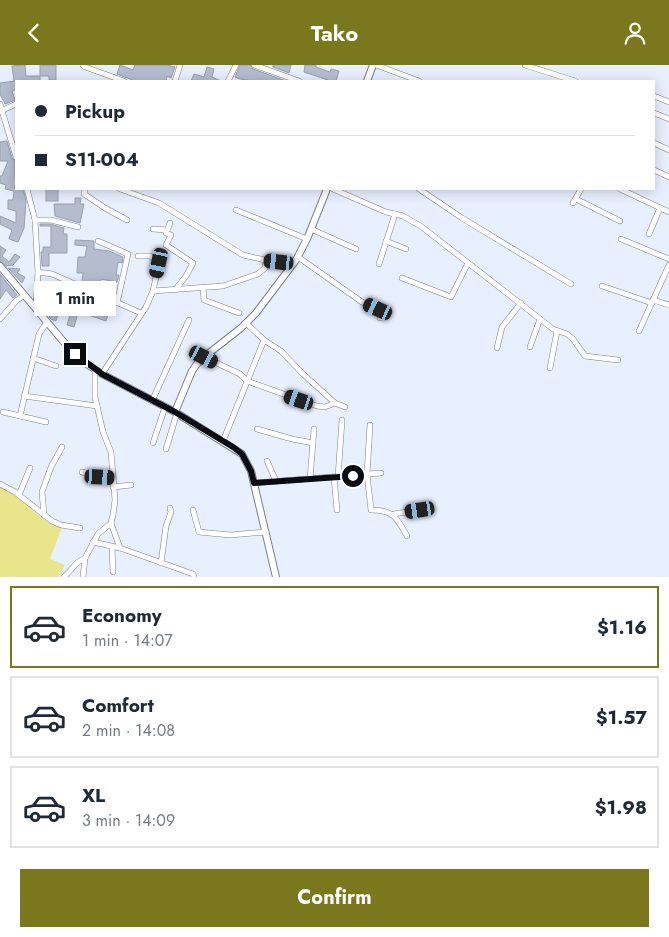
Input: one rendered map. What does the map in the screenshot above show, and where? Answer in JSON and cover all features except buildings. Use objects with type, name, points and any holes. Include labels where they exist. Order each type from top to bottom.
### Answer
[{"type":"street","points":[[83,65],[121,80]]},
{"type":"street","points":[[175,80],[180,65]]},
{"type":"street","points":[[228,80],[236,65]]},
{"type":"street","points":[[254,65],[296,80]]},
{"type":"street","points":[[368,80],[375,65],[416,80]]},
{"type":"street","points":[[526,65],[572,80]]},
{"type":"street","points":[[655,96],[669,102]]},
{"type":"street","points":[[0,104],[15,154]]},
{"type":"street","points":[[2,111],[15,105]]},
{"type":"street","points":[[655,113],[669,119]]},
{"type":"street","points":[[655,143],[669,150]]},
{"type":"street","points":[[655,170],[669,177]]},
{"type":"street","points":[[27,190],[35,220],[38,272],[36,307]]},
{"type":"street","points":[[86,190],[84,195],[105,209],[127,220]]},
{"type":"street","points":[[123,190],[159,203],[210,233],[235,251],[265,261],[293,263]]},
{"type":"street","points":[[166,449],[176,413],[192,371],[199,361],[256,313],[298,257],[327,190]]},
{"type":"street","points":[[335,190],[368,205],[412,220],[540,319],[557,331],[567,334],[585,356],[618,360]]},
{"type":"street","points":[[420,190],[462,218],[571,284]]},
{"type":"street","points":[[580,190],[574,201],[620,221]]},
{"type":"street","points":[[622,190],[669,212]]},
{"type":"street","points":[[649,234],[660,208]]},
{"type":"street","points":[[236,210],[307,239]]},
{"type":"street","points":[[379,264],[395,214]]},
{"type":"street","points":[[35,220],[51,220],[78,227]]},
{"type":"street","points":[[170,223],[166,233],[171,235],[166,245],[193,263],[175,290]]},
{"type":"street","points":[[154,229],[167,230]]},
{"type":"street","points":[[311,229],[356,249]]},
{"type":"street","points":[[621,239],[669,259]]},
{"type":"street","points":[[98,241],[128,254],[117,303]]},
{"type":"street","points":[[386,241],[406,249]]},
{"type":"street","points":[[102,374],[146,307],[153,291],[159,263],[150,256],[138,256]]},
{"type":"street","points":[[298,257],[362,302],[378,309],[380,318]]},
{"type":"street","points":[[153,291],[222,286],[258,274],[265,268],[265,261]]},
{"type":"street","points":[[402,278],[450,297],[468,263]]},
{"type":"street","points":[[0,266],[82,361],[102,374],[176,413],[242,454],[251,471],[276,577]]},
{"type":"street","points":[[638,331],[669,268]]},
{"type":"street","points":[[38,272],[52,274],[141,313]]},
{"type":"street","points":[[602,286],[669,305]]},
{"type":"street","points":[[203,288],[204,300],[239,313]]},
{"type":"street","points":[[0,319],[17,300],[25,295]]},
{"type":"street","points":[[497,348],[502,327],[521,303]]},
{"type":"street","points":[[530,347],[540,319]]},
{"type":"street","points":[[152,401],[189,320]]},
{"type":"street","points":[[20,416],[39,334],[47,322]]},
{"type":"street","points":[[246,323],[264,340],[281,351],[335,403],[345,407]]},
{"type":"street","points":[[550,368],[557,331]]},
{"type":"street","points":[[222,441],[264,340]]},
{"type":"street","points":[[204,357],[240,374],[247,381],[317,406],[325,407],[335,403]]},
{"type":"street","points":[[33,358],[56,366]]},
{"type":"street","points":[[95,369],[95,397],[103,432],[111,452],[114,500],[111,523],[120,548]]},
{"type":"street","points":[[24,396],[97,406]]},
{"type":"street","points":[[153,443],[164,407]]},
{"type":"street","points":[[3,412],[46,422]]},
{"type":"street","points":[[337,510],[336,477],[342,419]]},
{"type":"street","points":[[370,425],[368,475],[371,510],[391,513],[407,536]]},
{"type":"street","points":[[257,429],[313,443]]},
{"type":"street","points":[[310,479],[314,429]]},
{"type":"street","points":[[44,515],[42,492],[51,467],[62,447]]},
{"type":"street","points":[[267,461],[276,481]]},
{"type":"street","points":[[19,495],[30,468]]},
{"type":"street","points":[[82,472],[112,478]]},
{"type":"street","points":[[254,483],[381,473]]},
{"type":"street","points":[[0,484],[19,495],[52,521],[61,525],[80,528]]},
{"type":"street","points":[[113,487],[131,485]]},
{"type":"street","points":[[162,563],[166,525],[171,512],[170,508]]},
{"type":"street","points":[[193,510],[199,532],[230,535],[266,532]]},
{"type":"street","points":[[393,515],[420,510]]},
{"type":"street","points":[[83,577],[84,558],[98,534],[111,523]]},
{"type":"street","points":[[93,542],[120,548],[194,577]]},
{"type":"street","points":[[112,547],[113,573]]},
{"type":"street","points":[[64,577],[84,558]]},
{"type":"shaded area","points":[[0,487],[16,496],[45,520],[62,527],[50,559],[65,565],[58,577],[0,577]]},
{"type":"route","points":[[75,354],[102,374],[175,412],[233,447],[242,454],[251,471],[254,483],[353,476]]}]
